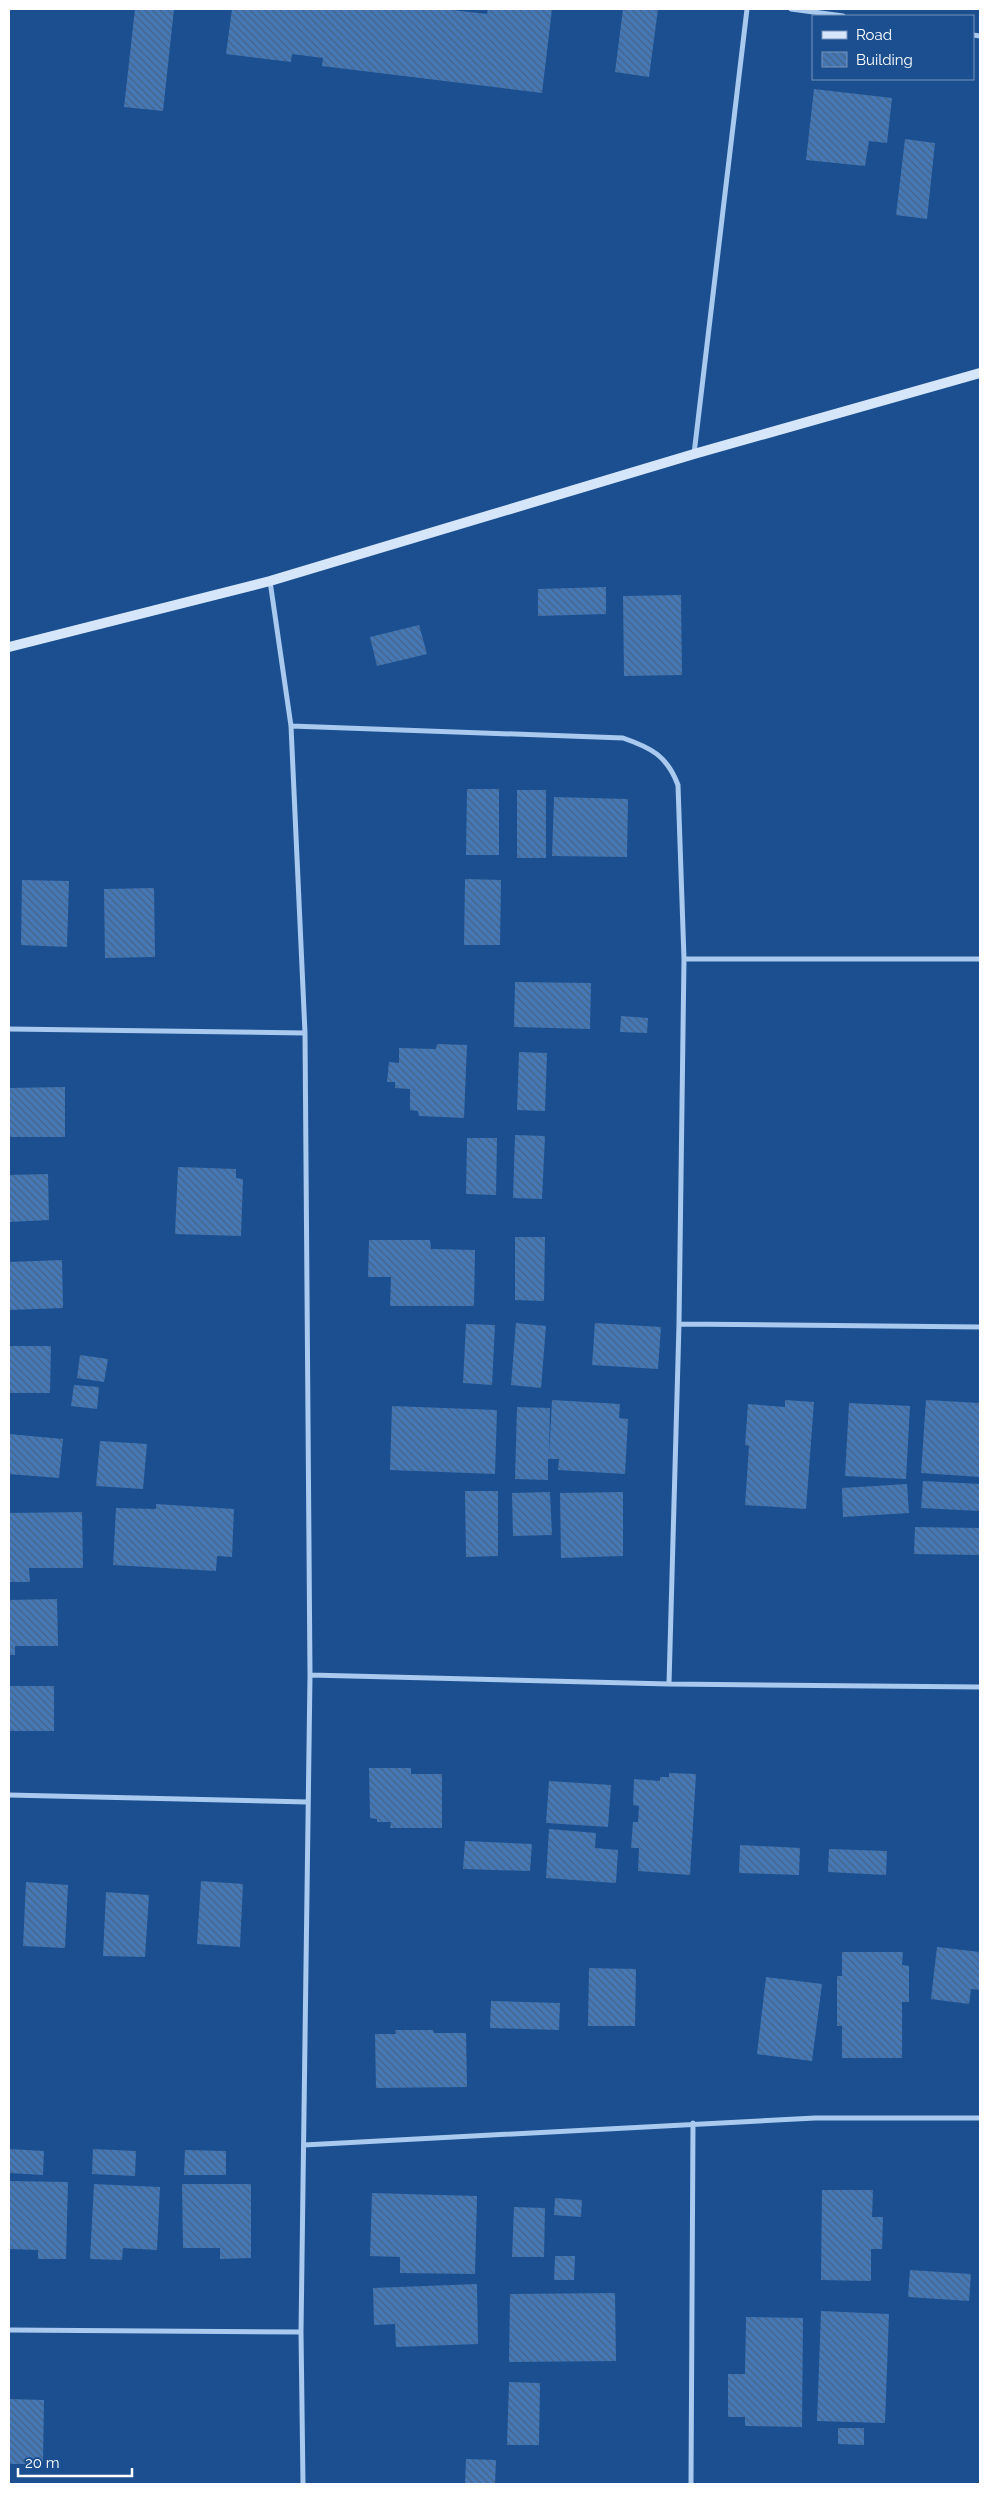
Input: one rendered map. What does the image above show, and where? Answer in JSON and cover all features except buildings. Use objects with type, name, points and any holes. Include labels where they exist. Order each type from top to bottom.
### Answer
[{"type":"street","points":[[694,454],[747,9]]},
{"type":"street","points":[[792,9],[836,15]]},
{"type":"street","points":[[9,647],[270,581],[694,454],[980,373]]},
{"type":"street","points":[[270,581],[291,726],[306,1033],[310,1675],[301,2332],[303,2484]]},
{"type":"street","points":[[291,726],[623,738],[646,746],[672,768],[678,785],[684,959],[679,1324],[669,1684]]},
{"type":"street","points":[[684,959],[980,959]]},
{"type":"street","points":[[9,1029],[306,1033]]},
{"type":"street","points":[[679,1324],[980,1326]]},
{"type":"street","points":[[310,1675],[669,1684],[980,1687]]},
{"type":"street","points":[[9,1795],[308,1802]]},
{"type":"street","points":[[304,2145],[815,2118],[980,2118]]},
{"type":"street","points":[[691,2484],[693,2123]]},
{"type":"street","points":[[9,2330],[301,2332]]}]
